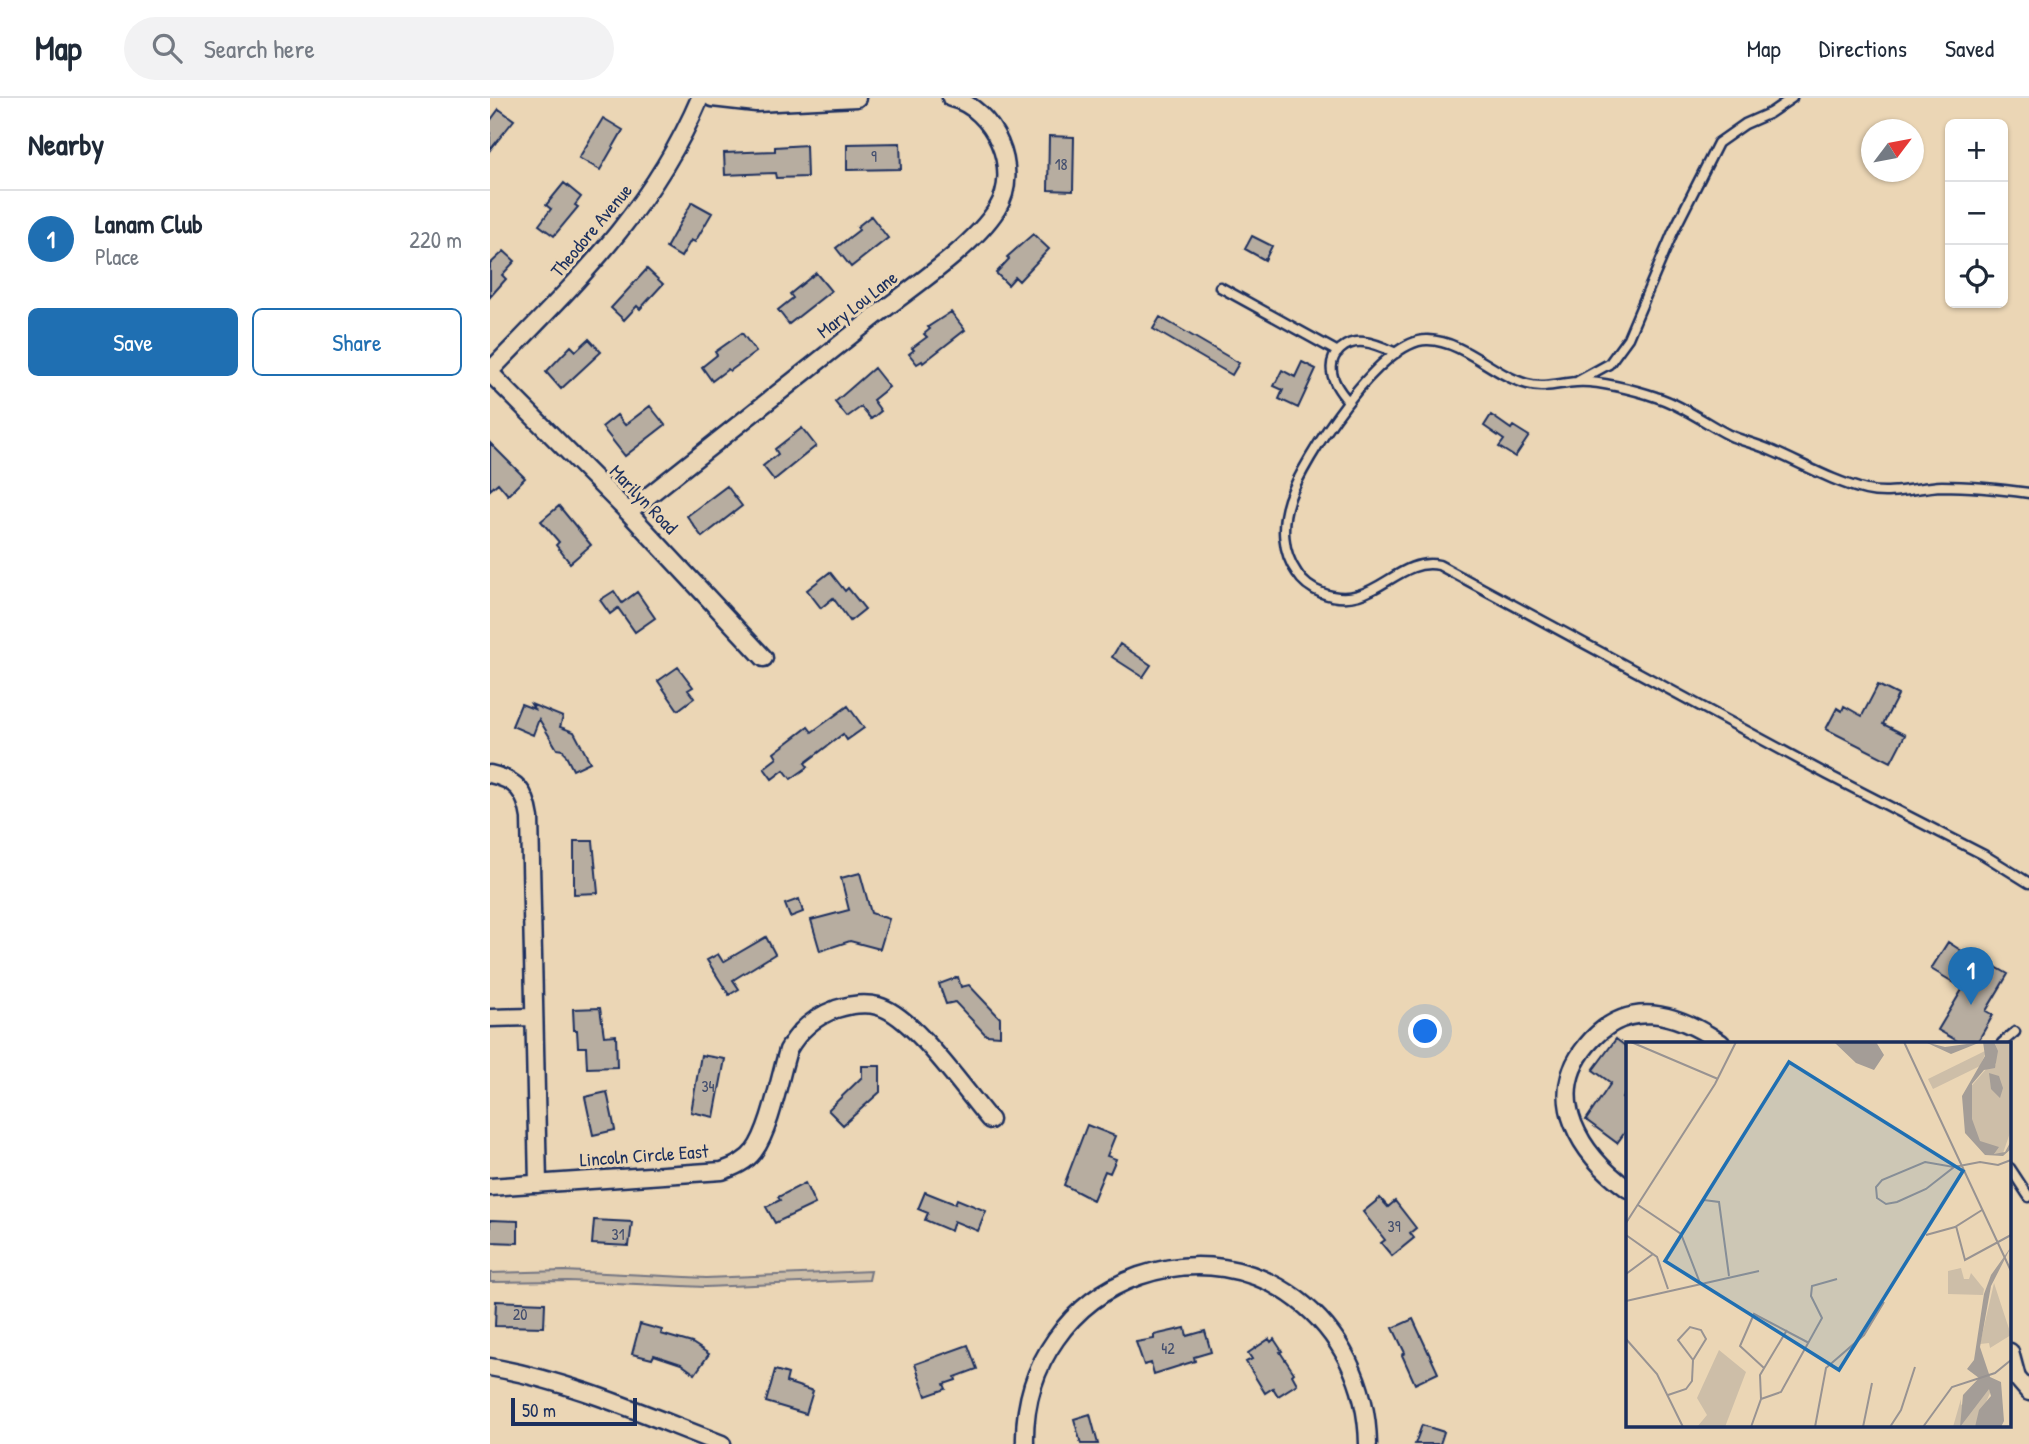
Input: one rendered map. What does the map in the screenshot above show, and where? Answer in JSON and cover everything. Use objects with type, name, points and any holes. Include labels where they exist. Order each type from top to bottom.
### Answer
[{"type":"street","name":"Theodore Avenue","points":[[490,372],[593,265],[624,226],[675,153],[700,98]]},
{"type":"street","points":[[712,98],[756,103],[857,98]]},
{"type":"street","name":"Mary Lou Lane","points":[[628,512],[926,277],[991,218],[1004,194],[1006,176],[1002,152],[994,131],[983,115],[965,102],[951,98]]},
{"type":"street","name":"Marilyn Road","points":[[490,372],[628,512],[764,658]]},
{"type":"street","points":[[490,774],[508,780],[520,789],[527,800],[530,818],[538,1184]]},
{"type":"street","name":"Lincoln Circle East","points":[[490,1187],[722,1171],[733,1167],[748,1158],[760,1143],[793,1041],[809,1023],[822,1014],[849,1005],[879,1006],[903,1021],[923,1040],[990,1120]]},
{"type":"street","points":[[1626,1187],[1596,1163],[1575,1128],[1568,1096],[1577,1057],[1601,1030],[1634,1014],[1648,1013],[1674,1018],[1692,1024],[1719,1042]]},
{"type":"street","points":[[490,1018],[534,1017]]},
{"type":"street","points":[[1025,1444],[1028,1402],[1036,1376],[1063,1329],[1082,1310],[1103,1293],[1127,1280],[1180,1267],[1207,1266],[1234,1270],[1259,1278],[1306,1306],[1326,1325],[1342,1347],[1363,1396],[1368,1423],[1368,1444]]},
{"type":"street","points":[[490,1367],[592,1393],[722,1444]]},
{"type":"street","points":[[2013,1377],[2029,1392]]},
{"type":"lane","points":[[1792,98],[1770,113],[1745,124],[1718,143],[1673,232],[1628,338],[1609,364],[1578,381],[1550,386],[1529,385],[1507,377],[1452,345],[1427,340],[1396,353],[1348,401],[1313,453],[1289,500],[1283,531],[1287,556],[1298,575],[1312,589],[1335,598],[1357,596],[1416,565],[1429,562],[1439,565],[1828,775],[1983,855],[2029,883]]},
{"type":"lane","points":[[1220,287],[1338,352]]},
{"type":"lane","points":[[1348,401],[1332,374],[1331,365],[1338,352],[1350,342],[1362,341],[1396,353]]},
{"type":"lane","points":[[1578,381],[1659,398],[1732,437],[1766,448],[1870,491],[1940,486],[1986,487],[2029,493]]},
{"type":"lane","points":[[2003,1042],[2015,1032]]},
{"type":"lane","points":[[2011,1170],[2026,1193]]},
{"type":"lane","points":[[2011,1178],[2026,1193]]},
{"type":"shaded area","points":[[564,1271],[706,1278],[871,1271],[869,1280],[705,1287],[568,1281],[490,1282],[490,1273]]},
{"type":"building","points":[[499,109],[514,120],[490,150],[490,121]]},
{"type":"building","points":[[603,118],[623,130],[600,170],[579,158]]},
{"type":"building","points":[[1049,136],[1074,137],[1073,191],[1048,190]]},
{"type":"building","points":[[900,143],[901,169],[847,170],[847,144]]},
{"type":"building","points":[[806,145],[807,177],[776,178],[775,173],[725,175],[724,153],[775,151],[775,147]]},
{"type":"building","points":[[564,183],[581,197],[575,205],[578,207],[554,236],[539,225],[551,209],[546,205]]},
{"type":"building","points":[[692,202],[712,213],[695,242],[691,240],[681,257],[666,248]]},
{"type":"building","points":[[871,216],[888,238],[851,267],[836,248],[859,230],[857,227]]},
{"type":"building","points":[[1033,234],[1049,249],[1019,281],[1015,277],[1008,285],[996,273],[1009,259],[1007,257]]},
{"type":"building","points":[[1252,236],[1272,246],[1265,260],[1245,249]]},
{"type":"building","points":[[504,251],[515,261],[502,275],[506,279],[490,297],[490,264]]},
{"type":"building","points":[[647,269],[663,284],[640,309],[637,306],[624,320],[611,308]]},
{"type":"building","points":[[816,273],[831,291],[789,324],[778,310],[793,298],[790,294]]},
{"type":"building","points":[[951,312],[965,330],[923,363],[922,361],[917,364],[909,354],[914,350],[912,348],[927,337],[924,334],[930,329],[928,327]]},
{"type":"building","points":[[1160,317],[1239,363],[1232,375],[1153,329]]},
{"type":"building","points":[[742,333],[756,352],[712,381],[702,367],[717,355],[715,352]]},
{"type":"building","points":[[589,339],[601,352],[561,389],[546,372],[571,346],[576,351]]},
{"type":"building","points":[[1302,362],[1316,369],[1298,408],[1279,399],[1283,390],[1274,386],[1282,370],[1295,377]]},
{"type":"building","points":[[874,368],[889,387],[873,400],[881,411],[871,419],[861,407],[847,417],[835,402]]},
{"type":"building","points":[[650,406],[665,425],[625,456],[602,427],[617,415],[625,425]]},
{"type":"building","points":[[1491,415],[1511,429],[1513,426],[1529,436],[1515,457],[1499,447],[1504,440],[1484,426]]},
{"type":"building","points":[[802,428],[816,446],[774,480],[763,466],[778,454],[775,449]]},
{"type":"building","points":[[490,443],[525,478],[508,495],[498,483],[490,490]]},
{"type":"building","points":[[727,486],[742,506],[702,537],[687,516]]},
{"type":"building","points":[[559,506],[591,545],[570,563],[556,545],[559,542],[541,521]]},
{"type":"building","points":[[830,572],[845,591],[848,588],[865,609],[850,621],[833,598],[821,608],[807,590]]},
{"type":"building","points":[[614,591],[622,603],[637,592],[655,618],[635,632],[618,608],[610,614],[600,600]]},
{"type":"building","points":[[1120,644],[1151,665],[1143,677],[1112,657]]},
{"type":"building","points":[[678,667],[693,687],[688,690],[694,698],[678,710],[658,681]]},
{"type":"building","points":[[1878,685],[1898,695],[1883,724],[1905,735],[1891,762],[1826,729],[1837,708],[1842,711],[1844,706],[1862,716]]},
{"type":"building","points":[[521,704],[534,709],[531,704],[563,717],[560,727],[574,732],[590,762],[573,770],[563,750],[557,749],[539,719],[533,735],[512,726]]},
{"type":"building","points":[[848,706],[864,728],[847,740],[843,734],[805,763],[808,767],[791,779],[784,770],[772,779],[764,768],[777,758],[774,753],[808,727],[812,732]]},
{"type":"building","points":[[574,841],[593,841],[598,893],[574,894]]},
{"type":"building","points":[[860,873],[871,913],[889,919],[880,949],[850,941],[820,951],[811,920],[849,910],[841,878]]},
{"type":"building","points":[[799,899],[803,912],[790,917],[785,904]]},
{"type":"building","points":[[766,937],[775,954],[733,980],[739,989],[729,995],[707,960],[718,954],[723,962]]},
{"type":"building","points":[[1948,942],[1985,966],[1987,962],[2008,974],[1986,1011],[1993,1015],[1978,1042],[1959,1042],[1938,1030],[1963,988],[1931,969]]},
{"type":"building","points":[[958,977],[961,987],[969,985],[1000,1018],[1000,1036],[986,1035],[955,1002],[946,1004],[939,984]]},
{"type":"building","points":[[600,1008],[604,1036],[616,1035],[617,1067],[587,1068],[586,1047],[578,1047],[573,1009]]},
{"type":"building","points":[[1616,1039],[1626,1046],[1626,1092],[1622,1098],[1626,1101],[1626,1131],[1617,1143],[1586,1120],[1611,1083],[1593,1070]]},
{"type":"building","points":[[701,1055],[725,1059],[714,1117],[691,1112]]},
{"type":"building","points":[[862,1066],[880,1066],[880,1092],[843,1125],[828,1110],[862,1077]]},
{"type":"building","points":[[607,1092],[615,1130],[593,1135],[585,1097]]},
{"type":"building","points":[[1087,1125],[1115,1136],[1107,1156],[1116,1159],[1110,1173],[1105,1171],[1093,1200],[1064,1185]]},
{"type":"building","points":[[805,1183],[815,1204],[775,1223],[766,1207],[780,1200],[778,1197]]},
{"type":"building","points":[[925,1192],[955,1204],[957,1199],[986,1211],[978,1231],[954,1221],[951,1231],[925,1220],[928,1213],[918,1209]]},
{"type":"building","points":[[1380,1198],[1388,1207],[1395,1201],[1416,1228],[1410,1233],[1414,1238],[1392,1256],[1381,1243],[1385,1240],[1363,1212]]},
{"type":"building","points":[[490,1220],[518,1221],[518,1243],[490,1242]]},
{"type":"building","points":[[594,1220],[632,1222],[629,1246],[592,1244]]},
{"type":"building","points":[[496,1301],[545,1303],[544,1327],[495,1326]]},
{"type":"building","points":[[1413,1319],[1438,1373],[1415,1384],[1393,1328]]},
{"type":"building","points":[[640,1324],[662,1330],[661,1334],[692,1343],[709,1354],[695,1374],[681,1364],[654,1355],[652,1359],[632,1354]]},
{"type":"building","points":[[1185,1328],[1187,1336],[1205,1331],[1211,1352],[1194,1357],[1195,1361],[1154,1374],[1151,1363],[1144,1365],[1136,1342]]},
{"type":"building","points":[[1269,1339],[1271,1342],[1274,1339],[1282,1351],[1280,1352],[1294,1373],[1292,1375],[1297,1384],[1278,1396],[1273,1388],[1265,1393],[1246,1362],[1252,1359],[1248,1353]]},
{"type":"building","points":[[968,1345],[977,1369],[955,1377],[956,1380],[944,1384],[946,1389],[926,1396],[915,1364]]},
{"type":"building","points":[[775,1370],[788,1374],[786,1382],[813,1391],[806,1414],[766,1402]]},
{"type":"building","points":[[1090,1414],[1098,1444],[1081,1444],[1074,1419]]},
{"type":"building","points":[[1422,1425],[1444,1432],[1440,1444],[1415,1444]]},
{"type":"place","name":"Lanam Club","points":[[1971,1005]]}]
